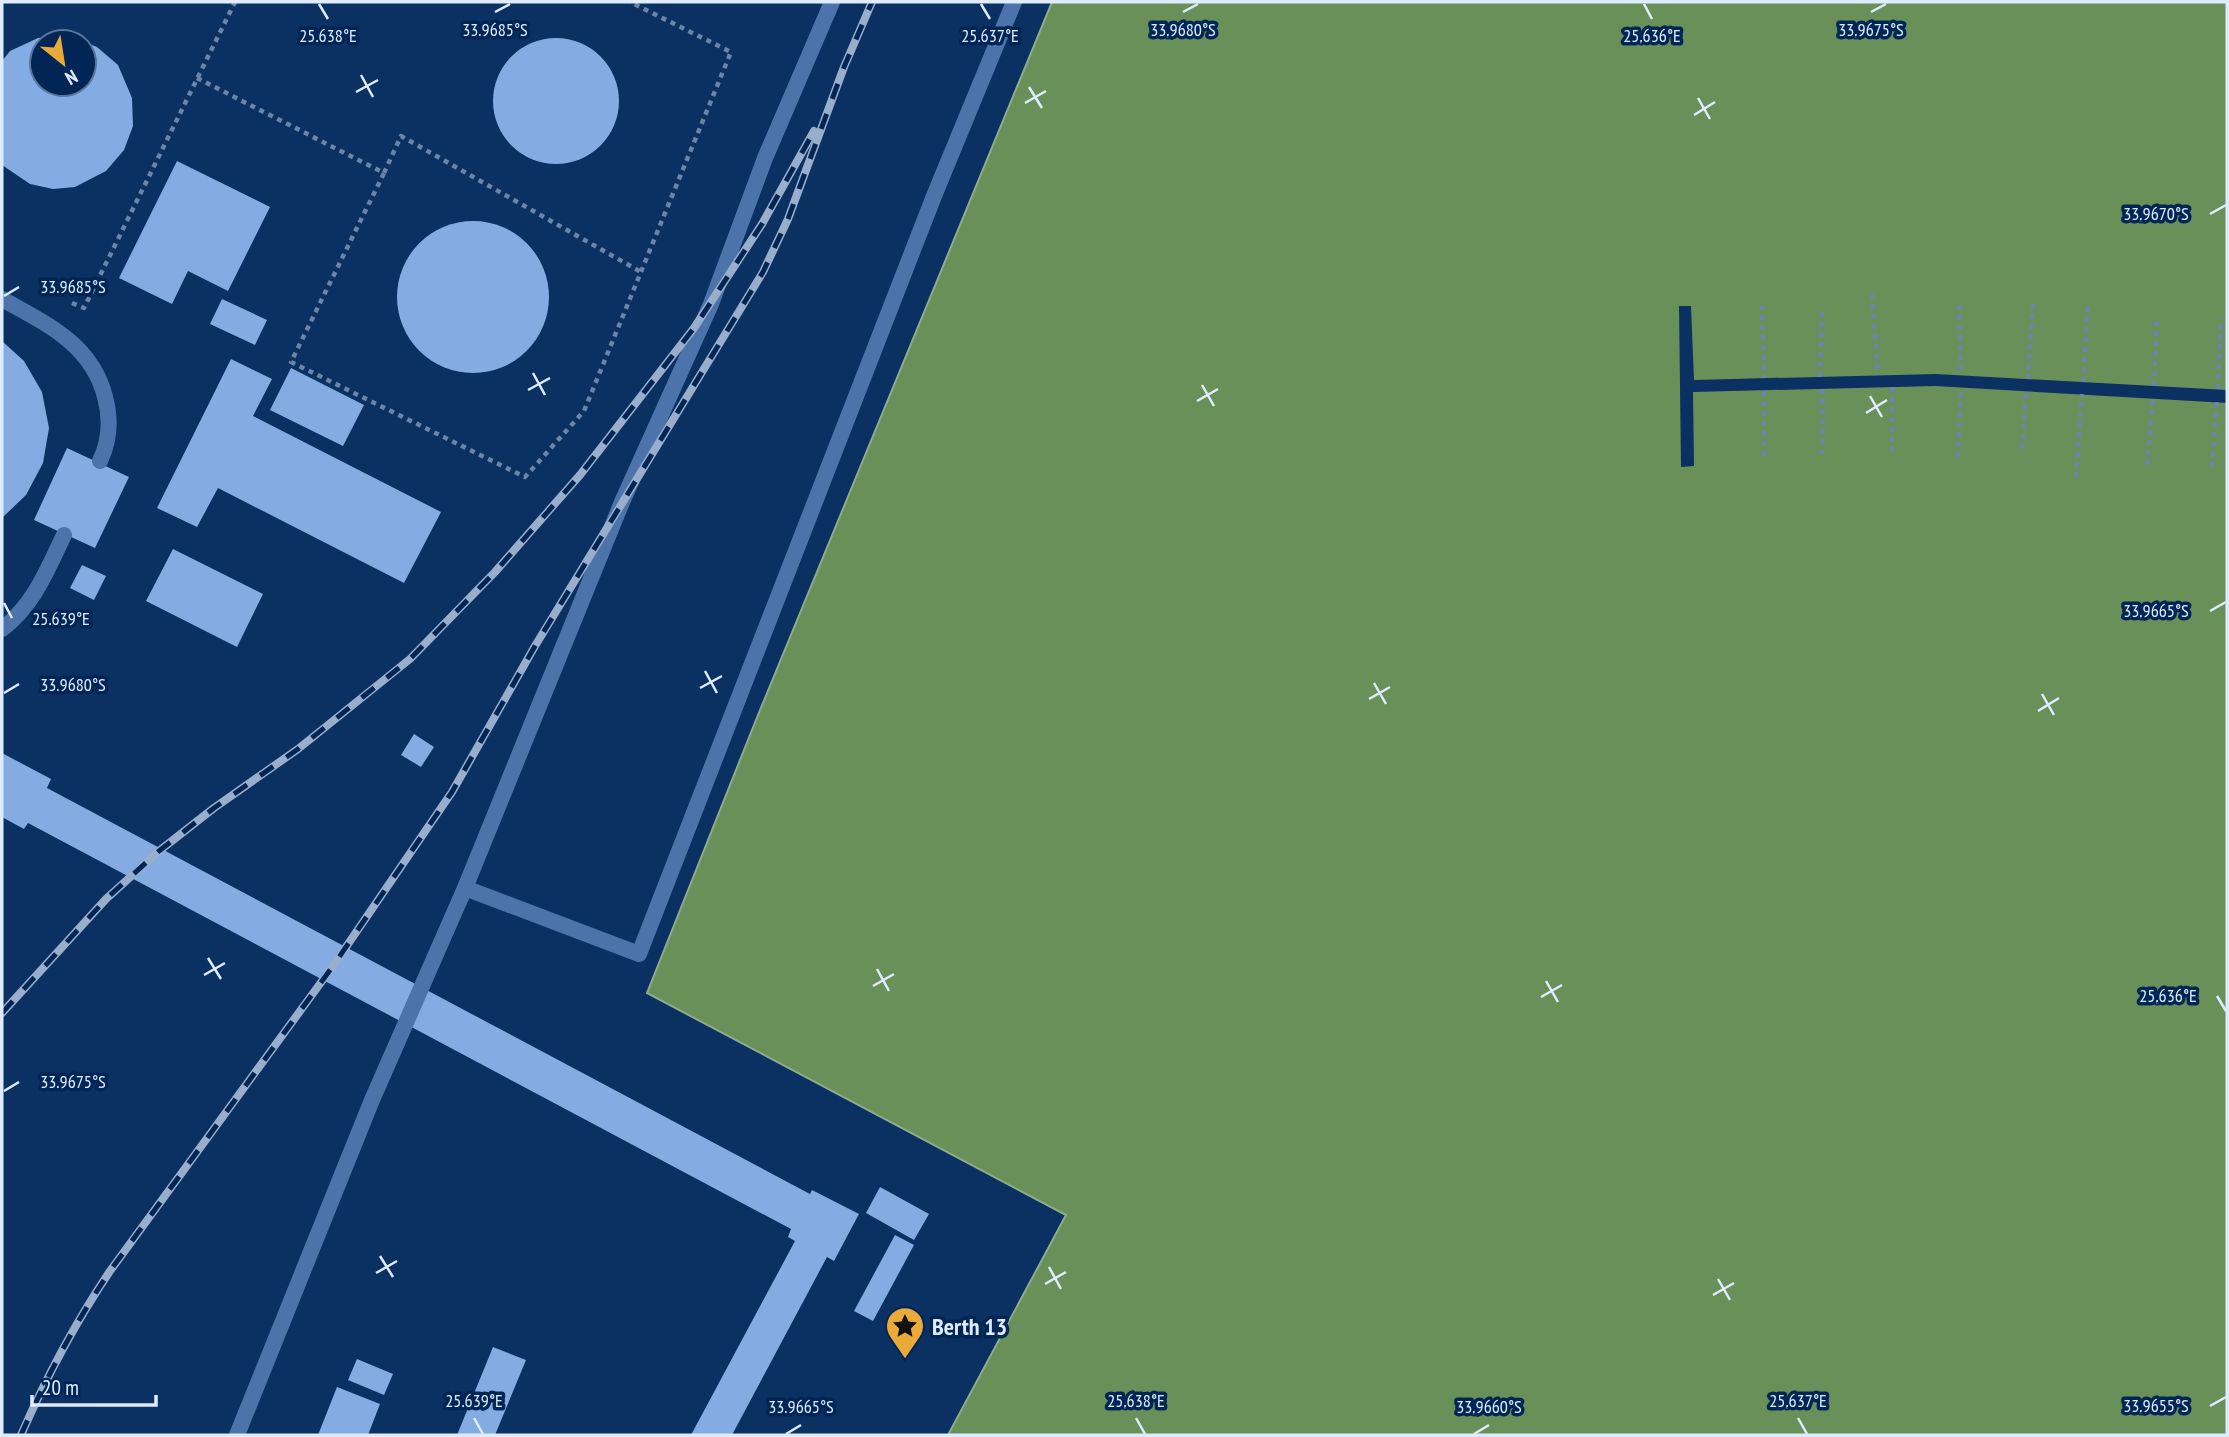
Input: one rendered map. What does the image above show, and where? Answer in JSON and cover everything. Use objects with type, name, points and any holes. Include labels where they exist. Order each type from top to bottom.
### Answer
[{"type":"lane","points":[[237,1435],[372,1100],[465,888],[622,502],[711,304],[765,158],[832,2]]},
{"type":"lane","points":[[465,888],[639,954],[934,196],[1014,2]]},
{"type":"lane","points":[[2,299],[55,329],[77,346],[93,365],[109,412],[109,433],[100,461]]},
{"type":"lane","points":[[2,629],[19,615],[32,599],[64,535]]},
{"type":"path","points":[[60,297],[83,308],[235,2]]},
{"type":"path","points":[[630,2],[730,52],[641,272],[584,411],[525,477],[291,362],[401,136],[641,272]]},
{"type":"path","points":[[197,78],[384,173]]},
{"type":"path","points":[[1872,294],[1878,375]]},
{"type":"path","points":[[2028,379],[2033,300]]},
{"type":"path","points":[[2083,382],[2088,304]]},
{"type":"path","points":[[1762,305],[1764,377]]},
{"type":"path","points":[[1959,305],[1961,375]]},
{"type":"path","points":[[1820,377],[1822,308]]},
{"type":"path","points":[[2154,386],[2157,317]]},
{"type":"path","points":[[2218,389],[2221,318]]},
{"type":"path","points":[[1892,387],[1892,456]]},
{"type":"path","points":[[1958,457],[1961,388]]},
{"type":"path","points":[[1822,389],[1822,455]]},
{"type":"path","points":[[1764,390],[1764,458]]},
{"type":"path","points":[[2022,449],[2026,392]]},
{"type":"path","points":[[2077,477],[2082,394]]},
{"type":"path","points":[[2147,465],[2152,399]]},
{"type":"path","points":[[2212,467],[2217,402]]},
{"type":"shaded area","points":[[1052,2],[2227,2],[2227,1435],[948,1435],[1066,1215],[647,993],[758,715]]},
{"type":"pier","points":[[1679,306],[1691,306],[1694,380],[1936,374],[2227,390],[2227,403],[1935,386],[1693,392],[1694,466],[1681,467]]},
{"type":"building","points":[[556,38],[580,42],[601,56],[615,77],[619,101],[615,125],[601,146],[580,160],[556,164],[532,160],[511,146],[497,125],[493,101],[497,77],[511,56],[532,42]]},
{"type":"building","points":[[28,43],[28,98],[98,98],[98,48],[118,65],[132,98],[133,126],[124,150],[106,171],[75,187],[53,189],[30,184],[2,165],[2,61],[10,51]]},
{"type":"building","points":[[177,161],[270,207],[228,291],[188,271],[172,304],[119,278]]},
{"type":"building","points":[[473,221],[502,227],[527,243],[543,268],[549,297],[543,326],[527,351],[502,367],[473,373],[444,367],[419,351],[403,326],[397,297],[403,268],[419,243],[444,227]]},
{"type":"building","points":[[222,299],[267,320],[255,345],[210,324]]},
{"type":"building","points":[[2,341],[24,361],[42,392],[49,428],[43,463],[26,495],[2,518]]},
{"type":"building","points":[[231,359],[272,379],[253,416],[441,512],[404,583],[218,488],[197,527],[157,508]]},
{"type":"building","points":[[291,368],[364,405],[343,446],[270,410]]},
{"type":"building","points":[[67,448],[129,477],[95,548],[34,520]]},
{"type":"building","points":[[173,549],[263,594],[237,647],[146,601]]},
{"type":"building","points":[[82,565],[106,576],[94,600],[70,588]]},
{"type":"building","points":[[414,734],[434,747],[421,767],[401,755]]},
{"type":"building","points":[[2,753],[51,779],[47,788],[810,1194],[812,1190],[859,1214],[834,1261],[827,1257],[732,1435],[691,1435],[795,1241],[788,1237],[791,1229],[28,823],[24,829],[2,817]]},
{"type":"building","points":[[880,1187],[929,1214],[914,1240],[866,1213]]},
{"type":"building","points":[[895,1235],[914,1245],[873,1321],[854,1311]]},
{"type":"building","points":[[493,1347],[526,1360],[495,1435],[457,1435]]},
{"type":"building","points":[[357,1359],[393,1374],[384,1395],[348,1380]]},
{"type":"building","points":[[337,1387],[380,1404],[368,1435],[318,1435]]},
{"type":"railway","points":[[21,1435],[62,1351],[110,1271],[333,966],[452,792],[535,646],[763,272],[788,219],[844,67],[872,2]]},
{"type":"railway","points":[[2,1013],[106,899],[159,851],[214,808],[298,749],[410,659],[495,572],[580,475],[694,328],[762,224],[814,131]]},
{"type":"place","name":"Berth 13","points":[[905,1360]]}]
